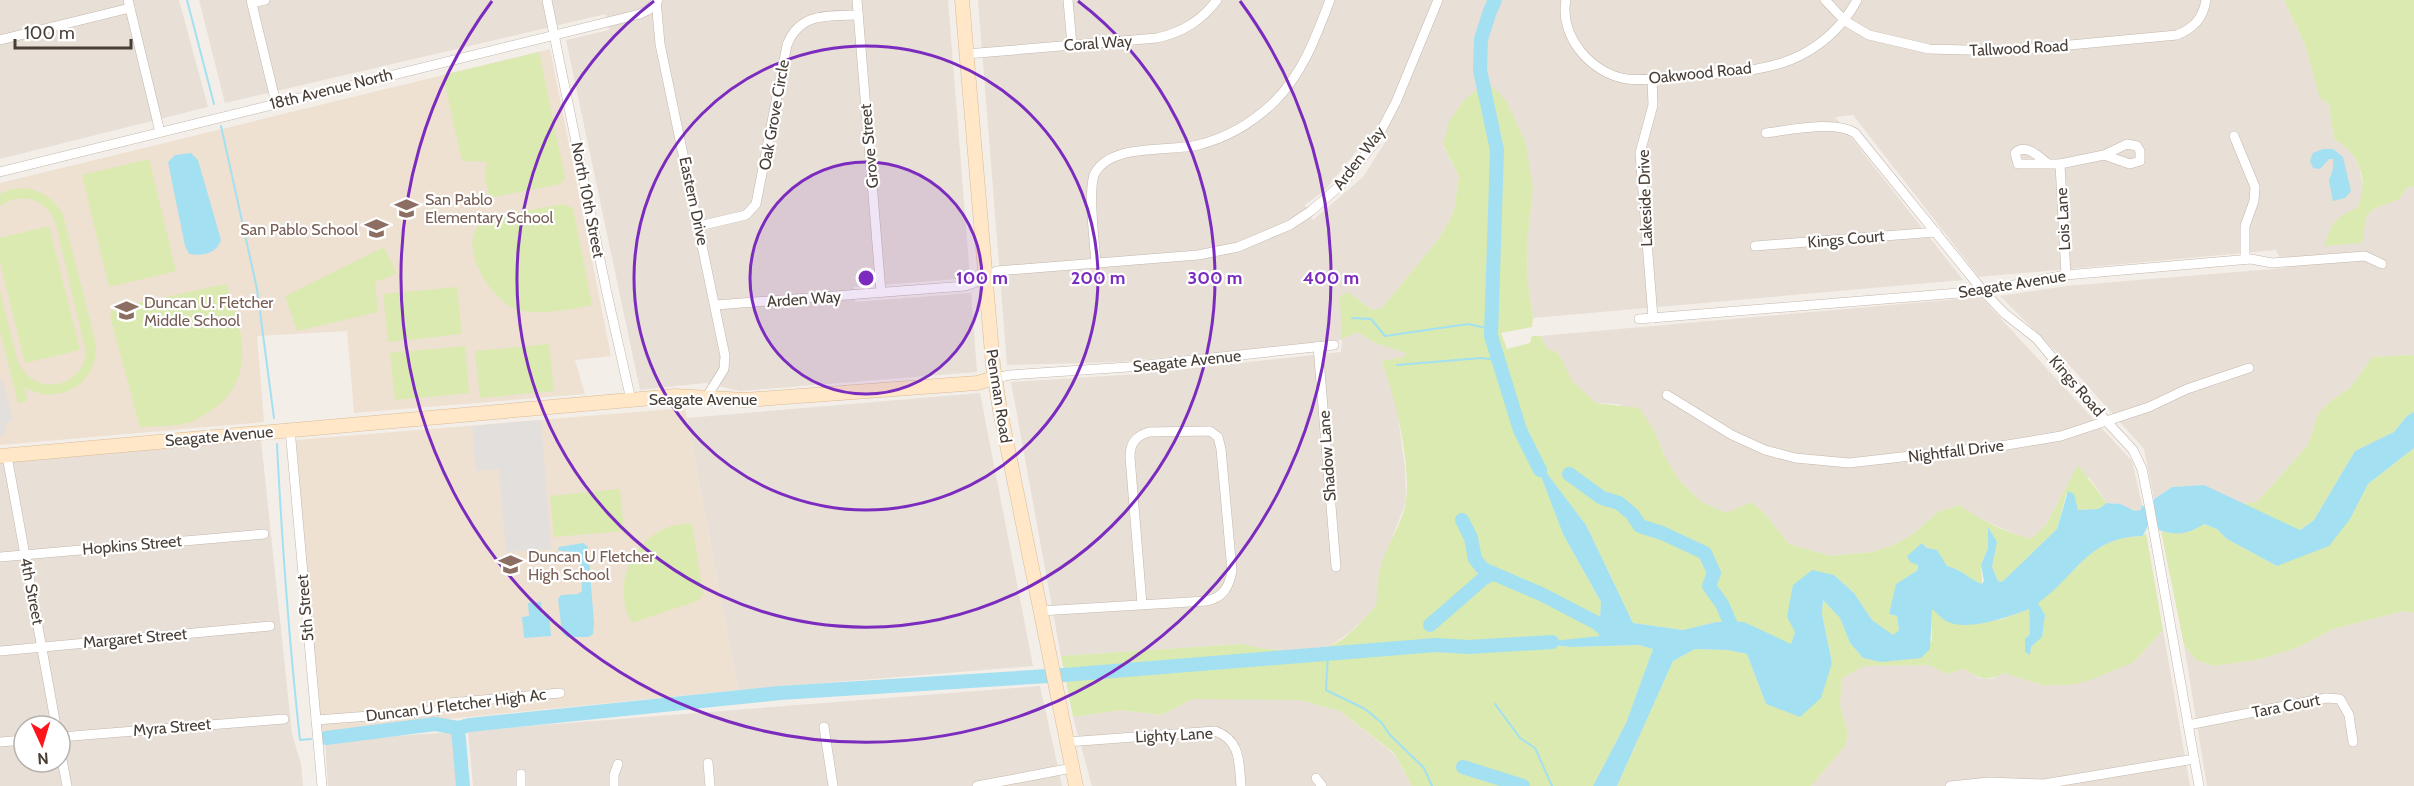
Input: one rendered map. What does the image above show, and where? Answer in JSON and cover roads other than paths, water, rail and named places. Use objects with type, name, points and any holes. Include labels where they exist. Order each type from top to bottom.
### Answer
[{"type":"street","points":[[265,0],[251,2],[276,103]]},
{"type":"street","name":"North 10th Street","points":[[548,0],[631,400]]},
{"type":"street","name":"Grove Street","points":[[856,0],[881,292]]},
{"type":"street","name":"Penman Road","points":[[962,0],[984,277],[995,378],[1076,786]]},
{"type":"street","points":[[1068,0],[1072,45]]},
{"type":"street","name":"Coral Way","points":[[966,54],[1136,40],[1176,33],[1199,20],[1217,0]]},
{"type":"street","points":[[1096,264],[1091,187],[1099,168],[1116,155],[1196,145],[1209,141],[1238,129],[1259,115],[1282,94],[1297,74],[1310,51],[1330,0]]},
{"type":"street","name":"Arden Way","points":[[716,305],[965,286],[997,271],[1198,255],[1238,247],[1290,225],[1311,211],[1344,182],[1375,142],[1396,102],[1438,0]]},
{"type":"street","name":"Oakwood Road","points":[[1566,0],[1570,33],[1583,54],[1593,64],[1627,79],[1652,79],[1778,65],[1821,42],[1845,21],[1857,0]]},
{"type":"street","name":"Tallwood Road","points":[[1826,0],[1845,21],[1869,35],[1929,49],[2005,51],[2177,35],[2188,31],[2198,22],[2204,11],[2206,0]]},
{"type":"street","name":"18th Avenue North","points":[[0,172],[640,14],[656,1]]},
{"type":"street","name":"Eastern Drive","points":[[656,1],[660,44],[724,347],[724,369],[706,398]]},
{"type":"street","points":[[0,40],[129,4],[160,132]]},
{"type":"street","name":"Oak Grove Circle","points":[[699,226],[746,215],[756,204],[787,45],[797,27],[815,18],[858,15]]},
{"type":"street","name":"Lakeside Drive","points":[[1652,79],[1653,105],[1640,153],[1653,318]]},
{"type":"street","name":"Kings Road","points":[[1767,133],[1832,126],[1848,128],[1855,133],[1983,291],[2004,313],[2037,339],[2138,459],[2149,504],[2199,786]]},
{"type":"street","points":[[2234,136],[2255,187],[2254,201],[2245,226],[2245,259]]},
{"type":"street","name":"Lois Lane","points":[[2047,163],[2060,164],[2103,155]]},
{"type":"street","name":"Lois Lane","points":[[2060,164],[2066,275]]},
{"type":"street","name":"Kings Court","points":[[1755,246],[1936,232]]},
{"type":"street","name":"Seagate Avenue","points":[[1639,319],[1983,291],[2066,275],[2245,259],[2272,263],[2365,256],[2382,264]]},
{"type":"street","name":"Seagate Avenue","points":[[4,456],[675,396],[745,400],[977,383],[1010,375],[1128,367],[1334,345]]},
{"type":"street","name":"Shadow Lane","points":[[1318,346],[1336,567]]},
{"type":"street","name":"Nightfall Drive","points":[[1667,395],[1732,435],[1765,450],[1823,462],[1879,461],[2061,436],[2149,407],[2187,389],[2248,368]]},
{"type":"street","name":"5th Street","points":[[290,429],[322,786]]},
{"type":"street","points":[[1040,611],[1206,601],[1222,594],[1229,585],[1232,571],[1221,449],[1215,434],[1204,429],[1149,432],[1135,439],[1130,449],[1142,604]]},
{"type":"street","name":"4th Street","points":[[4,456],[43,647],[54,714]]},
{"type":"street","name":"Hopkins Street","points":[[0,557],[264,534]]},
{"type":"street","name":"Margaret Street","points":[[0,651],[270,626]]},
{"type":"street","name":"Duncan U Fletcher High Ac","points":[[316,720],[436,711],[449,703],[560,693]]},
{"type":"street","name":"Tara Court","points":[[2188,725],[2326,698],[2340,699],[2349,715],[2353,742]]},
{"type":"street","name":"Myra Street","points":[[72,736],[284,719]]},
{"type":"street","points":[[824,727],[833,786]]},
{"type":"street","name":"Lighty Lane","points":[[1067,742],[1215,731],[1223,734],[1236,747],[1241,786]]},
{"type":"street","points":[[1950,786],[1989,782],[2044,784],[2194,759]]},
{"type":"street","points":[[708,763],[710,786]]},
{"type":"street","points":[[615,786],[614,775],[618,764]]},
{"type":"street","points":[[978,786],[1072,768]]},
{"type":"street","points":[[521,774],[521,786]]},
{"type":"water","points":[[2323,149],[2333,149],[2343,157],[2351,191],[2345,198],[2333,201],[2329,181],[2333,159],[2329,159],[2320,169],[2313,168],[2310,161],[2313,153]]},
{"type":"water","points":[[191,153],[198,160],[221,240],[212,251],[199,255],[189,254],[185,246],[168,162],[175,155]]},
{"type":"water","points":[[2414,412],[2414,448],[2368,484],[2350,519],[2329,546],[2277,566],[2227,539],[2217,529],[2204,524],[2188,532],[2171,533],[2159,530],[2156,522],[2149,523],[2143,536],[2108,543],[2095,551],[2038,603],[2045,615],[2042,637],[2031,647],[2030,655],[2025,652],[2025,639],[2030,634],[2029,609],[1988,622],[1965,625],[1946,621],[1932,609],[1930,649],[1921,658],[1881,662],[1863,658],[1850,643],[1840,618],[1823,600],[1822,614],[1832,663],[1821,698],[1800,717],[1766,704],[1747,654],[1728,650],[1695,649],[1673,661],[1617,786],[1593,786],[1626,723],[1653,649],[1639,645],[1570,647],[1535,643],[1599,636],[1601,602],[1563,534],[1533,455],[1586,525],[1633,623],[1683,630],[1716,622],[1744,622],[1791,644],[1795,632],[1787,617],[1793,585],[1812,570],[1834,575],[1854,593],[1872,620],[1893,635],[1899,630],[1897,616],[1889,614],[1896,584],[1918,570],[1918,565],[1910,562],[1907,556],[1922,543],[1927,548],[1937,550],[1947,566],[1957,569],[1982,584],[1984,581],[1981,565],[1988,548],[1988,527],[1997,542],[1992,567],[1998,581],[2002,582],[2057,529],[2068,491],[2074,494],[2078,510],[2098,509],[2107,503],[2121,504],[2134,511],[2141,510],[2142,505],[2146,508],[2153,507],[2154,499],[2172,487],[2204,485],[2300,530],[2314,520],[2355,451],[2394,432],[2407,416]]},
{"type":"water","points":[[583,543],[588,547],[593,634],[589,637],[567,637],[562,632],[558,599],[561,595],[578,594],[582,591],[580,554],[558,550],[559,547]]},
{"type":"water","points":[[541,602],[542,615],[549,614],[551,636],[524,638],[522,617],[529,616],[528,603]]},
{"type":"waterway","points":[[187,0],[214,104]]},
{"type":"waterway","points":[[1495,0],[1481,39],[1480,70],[1497,150],[1491,336],[1520,430],[1540,470]]},
{"type":"waterway","points":[[221,126],[257,289],[274,418]]},
{"type":"waterway","points":[[1352,318],[1371,319],[1385,336],[1468,324],[1491,329]]},
{"type":"waterway","points":[[1397,365],[1481,358],[1498,360]]},
{"type":"waterway","points":[[277,444],[286,592],[300,740],[311,739]]},
{"type":"waterway","points":[[1569,474],[1602,498],[1619,503],[1632,514],[1640,526],[1662,533],[1705,553],[1714,573],[1709,586],[1722,604],[1734,632]]},
{"type":"waterway","points":[[1462,520],[1471,538],[1475,559],[1483,569],[1541,594],[1597,623],[1613,638]]},
{"type":"waterway","points":[[1430,625],[1484,578],[1492,574]]},
{"type":"waterway","points":[[463,786],[458,728],[469,725],[780,693],[1064,675],[1436,645],[1468,647],[1552,642]]},
{"type":"waterway","points":[[1328,654],[1326,690],[1365,709],[1382,723],[1389,734],[1424,768],[1432,786]]},
{"type":"waterway","points":[[1495,704],[1520,738],[1535,748],[1552,786]]},
{"type":"waterway","points":[[326,738],[435,724],[458,728]]},
{"type":"waterway","points":[[1463,767],[1523,786]]},
{"type":"place","name":"San Pablo Elementary School","points":[[407,208]]},
{"type":"place","name":"San Pablo School","points":[[376,229]]},
{"type":"place","name":"Duncan U. Fletcher Middle School","points":[[126,311]]},
{"type":"place","name":"Duncan U Fletcher High School","points":[[510,565]]}]
